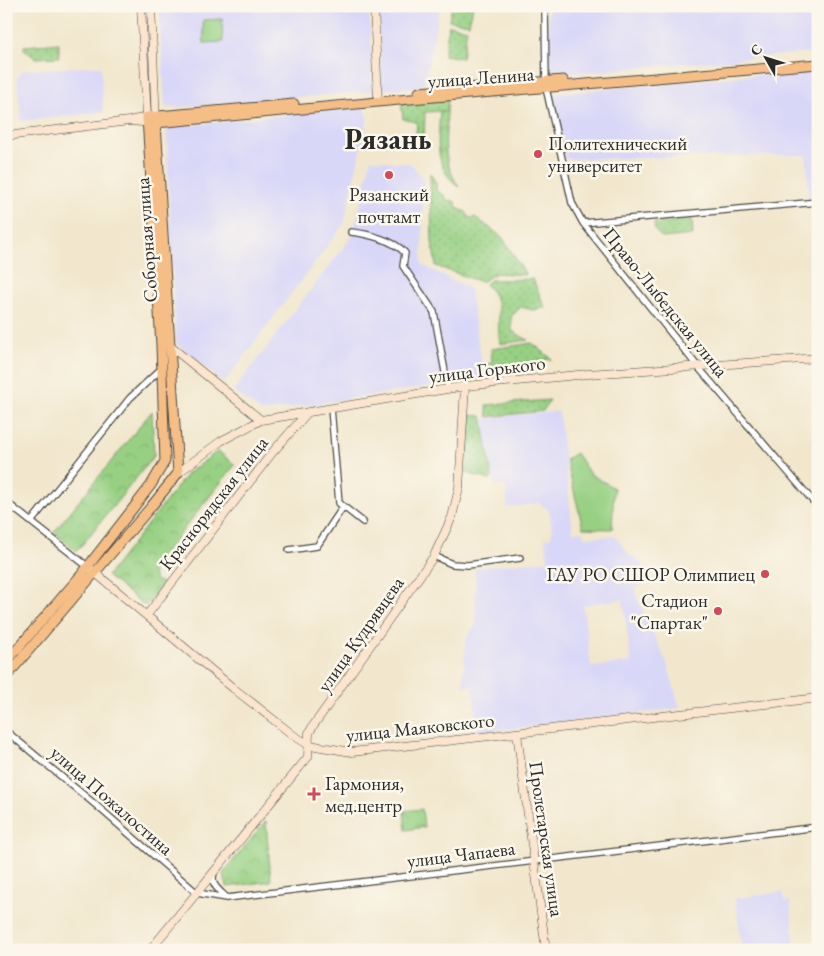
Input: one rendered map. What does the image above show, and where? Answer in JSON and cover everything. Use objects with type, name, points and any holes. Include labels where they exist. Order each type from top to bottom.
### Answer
[{"type":"main road","name":"улица Ленина","points":[[151,120],[818,59]]},
{"type":"main road","name":"улица Ленина","points":[[546,84],[818,64]]},
{"type":"main road","name":"Соборная улица","points":[[151,120],[170,346],[178,472]]},
{"type":"main road","name":"Соборная улица","points":[[91,569],[151,485],[165,461],[151,120]]},
{"type":"main road","points":[[6,662],[178,472]]},
{"type":"main road","points":[[6,677],[91,569]]},
{"type":"street","name":"Соборная улица","points":[[141,6],[151,120]]},
{"type":"street","name":"Соборная улица","points":[[151,6],[151,120]]},
{"type":"street","points":[[374,6],[378,99]]},
{"type":"street","name":"Право-Лыбедская улица","points":[[545,6],[546,84],[572,203],[583,223],[698,366],[818,507]]},
{"type":"street","points":[[6,136],[151,120]]},
{"type":"street","points":[[583,223],[818,202]]},
{"type":"street","points":[[351,232],[366,234],[400,247],[405,253],[403,266],[434,312],[448,388]]},
{"type":"street","points":[[170,346],[261,420]]},
{"type":"street","name":"улица Горького","points":[[178,472],[221,441],[261,420],[465,386],[588,374],[818,358]]},
{"type":"street","points":[[31,522],[130,398],[162,368]]},
{"type":"street","name":"улица Кудрявцева","points":[[150,950],[308,757],[309,733],[313,726],[434,556],[452,517],[460,488],[465,386]]},
{"type":"street","points":[[331,408],[339,503],[363,522]]},
{"type":"street","name":"Краснорядская улица","points":[[146,615],[272,453],[308,412]]},
{"type":"street","points":[[6,502],[91,569]]},
{"type":"street","points":[[289,550],[317,546],[343,507]]},
{"type":"street","points":[[434,556],[452,564],[468,565],[520,558]]},
{"type":"street","name":"улица Маяковского","points":[[91,569],[233,688],[308,745],[352,752],[818,698]]},
{"type":"street","name":"улица Пожалостина","points":[[6,731],[97,806],[197,893]]},
{"type":"street","name":"Пролетарская улица","points":[[517,733],[546,950]]},
{"type":"street","name":"улица Чапаева","points":[[197,893],[227,898],[818,827]]},
{"type":"street","points":[[215,871],[213,883],[227,898]]},
{"type":"street","points":[[207,881],[206,888],[213,896]]},
{"type":"shaded area","points":[[159,6],[369,6],[374,91],[165,108]]},
{"type":"shaded area","points":[[378,6],[440,6],[424,86],[381,90]]},
{"type":"shaded area","points":[[548,6],[818,6],[818,52],[550,75]]},
{"type":"shaded area","points":[[101,66],[103,112],[21,121],[17,77],[23,70]]},
{"type":"shaded area","points":[[818,69],[818,199],[809,200],[806,155],[565,159],[552,94]]},
{"type":"shaded area","points":[[364,106],[368,117],[344,224],[224,383],[176,343],[166,128]]},
{"type":"shaded area","points":[[371,159],[412,164],[423,179],[422,265],[470,289],[484,378],[262,412],[233,391],[353,235]]},
{"type":"shaded area","points":[[559,411],[573,532],[583,531],[584,537],[615,536],[629,554],[642,563],[642,586],[636,587],[636,596],[667,663],[680,708],[477,733],[473,686],[463,686],[466,639],[476,624],[475,568],[548,560],[545,538],[551,537],[552,530],[549,511],[540,503],[507,508],[506,485],[495,486],[487,450],[484,419]],"holes":[[[623,599],[631,662],[591,667],[583,605]]]},
{"type":"shaded area","points":[[783,892],[785,902],[790,901],[795,945],[742,950],[735,898]]},
{"type":"green space","points":[[452,6],[473,6],[469,24],[449,20]]},
{"type":"green space","points":[[222,19],[223,42],[204,43],[203,20]]},
{"type":"green space","points":[[449,25],[467,29],[462,58],[444,55]]},
{"type":"green space","points":[[59,43],[59,57],[35,58],[24,49],[24,46]]},
{"type":"green space","points":[[448,98],[447,111],[425,112],[424,143],[415,144],[417,122],[403,119],[401,102]]},
{"type":"green space","points":[[440,111],[447,111],[447,159],[449,168],[459,187],[445,171],[441,162],[438,143]]},
{"type":"green space","points":[[430,173],[436,183],[436,190],[445,196],[447,201],[452,200],[456,203],[457,208],[466,212],[469,218],[475,217],[502,237],[526,275],[496,273],[481,282],[436,266],[432,242]]},
{"type":"green space","points":[[692,219],[693,235],[663,238],[655,231],[654,223]]},
{"type":"green space","points":[[533,279],[545,308],[533,310],[521,307],[511,317],[512,331],[528,340],[500,344],[498,305],[496,298],[485,284],[491,280]]},
{"type":"green space","points":[[532,343],[552,359],[487,368],[486,364],[492,363],[491,349]]},
{"type":"green space","points":[[550,400],[543,411],[488,417],[486,405]]},
{"type":"green space","points":[[152,411],[154,456],[77,551],[54,532]]},
{"type":"green space","points":[[470,415],[482,416],[492,478],[490,480],[467,473]]},
{"type":"green space","points":[[218,451],[235,465],[154,566],[152,571],[155,580],[163,583],[145,606],[107,576],[188,473]]},
{"type":"green space","points":[[576,453],[590,474],[614,488],[612,529],[583,528],[566,459]]},
{"type":"green space","points":[[422,809],[424,827],[406,830],[404,811]]},
{"type":"green space","points":[[266,821],[271,881],[227,887],[223,873]]},
{"type":"place","name":"Политехнический университет","points":[[538,154]]},
{"type":"place","name":"Рязанский почтамт","points":[[389,175]]},
{"type":"place","name":"ГАУ РО СШОР Олимпиец","points":[[765,574]]},
{"type":"place","name":"Стадион \"Спартак\"","points":[[718,611]]},
{"type":"place","name":"Гармония, мед.центр","points":[[314,794]]},
{"type":"district","name":"Рязань","points":[[388,139]]}]
